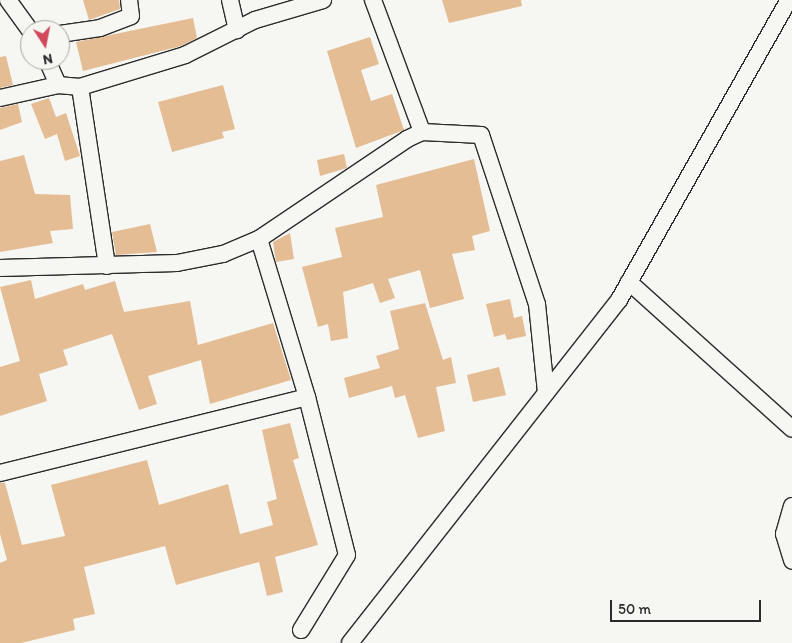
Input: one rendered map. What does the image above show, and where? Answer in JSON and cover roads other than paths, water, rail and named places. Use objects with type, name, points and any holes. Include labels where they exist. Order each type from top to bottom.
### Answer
[{"type":"street","points":[[8,0],[23,20]]},
{"type":"street","points":[[70,32],[100,28],[131,16],[129,0]]},
{"type":"street","points":[[230,0],[237,30]]},
{"type":"street","points":[[0,98],[58,85],[80,87],[185,55],[237,30],[323,0]]},
{"type":"street","points":[[373,0],[422,132]]},
{"type":"street","points":[[350,643],[546,393],[629,282],[789,0]]},
{"type":"street","points":[[51,70],[58,85]]},
{"type":"street","points":[[80,87],[106,266]]},
{"type":"street","points":[[0,268],[177,263],[222,254],[259,239],[320,194],[422,132],[481,135],[537,304],[546,393]]},
{"type":"street","points":[[259,239],[307,398],[347,554],[301,630]]},
{"type":"street","points":[[629,282],[792,429]]},
{"type":"street","points":[[0,473],[307,398]]},
{"type":"street","points":[[792,506],[784,534],[792,561]]}]
